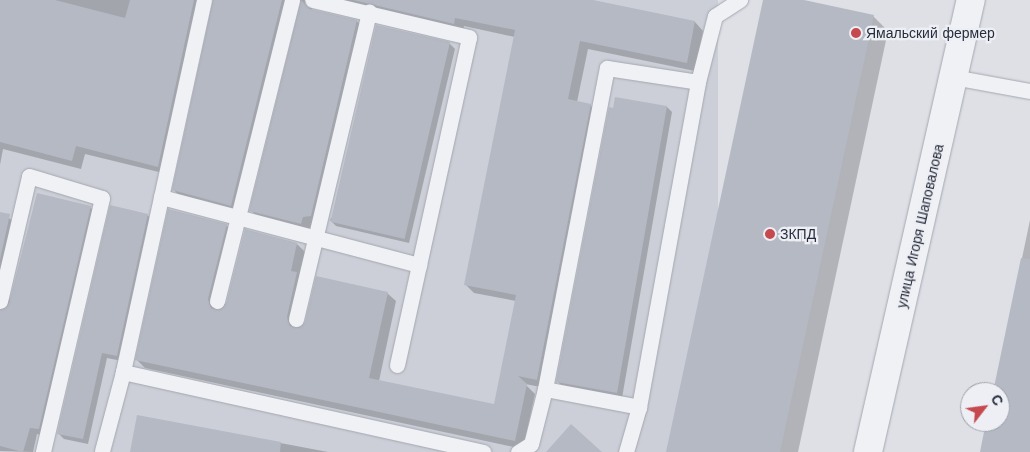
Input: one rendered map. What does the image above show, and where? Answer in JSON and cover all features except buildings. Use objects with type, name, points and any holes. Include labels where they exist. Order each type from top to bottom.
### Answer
[{"type":"street","name":"улица Игоря Шаповалова","points":[[868,452],[971,0]]},
{"type":"lane","points":[[103,452],[123,372],[204,0]]},
{"type":"lane","points":[[218,301],[235,217],[292,0]]},
{"type":"lane","points":[[312,0],[470,37],[397,365]]},
{"type":"lane","points":[[626,452],[639,407],[698,82],[715,16],[740,0]]},
{"type":"lane","points":[[296,319],[318,241],[369,12]]},
{"type":"lane","points":[[518,452],[531,444],[545,389],[607,68],[698,82]]},
{"type":"lane","points":[[953,77],[1030,91]]},
{"type":"lane","points":[[0,301],[29,176],[102,198],[43,452]]},
{"type":"lane","points":[[161,197],[318,241],[419,265]]},
{"type":"lane","points":[[123,372],[483,452]]},
{"type":"lane","points":[[545,389],[639,407]]},
{"type":"shaded area","points":[[0,0],[718,0],[718,452],[0,452]]},
{"type":"place","name":"Ямальский фермер","points":[[856,33]]},
{"type":"place","name":"ЗКПД","points":[[770,234]]}]
